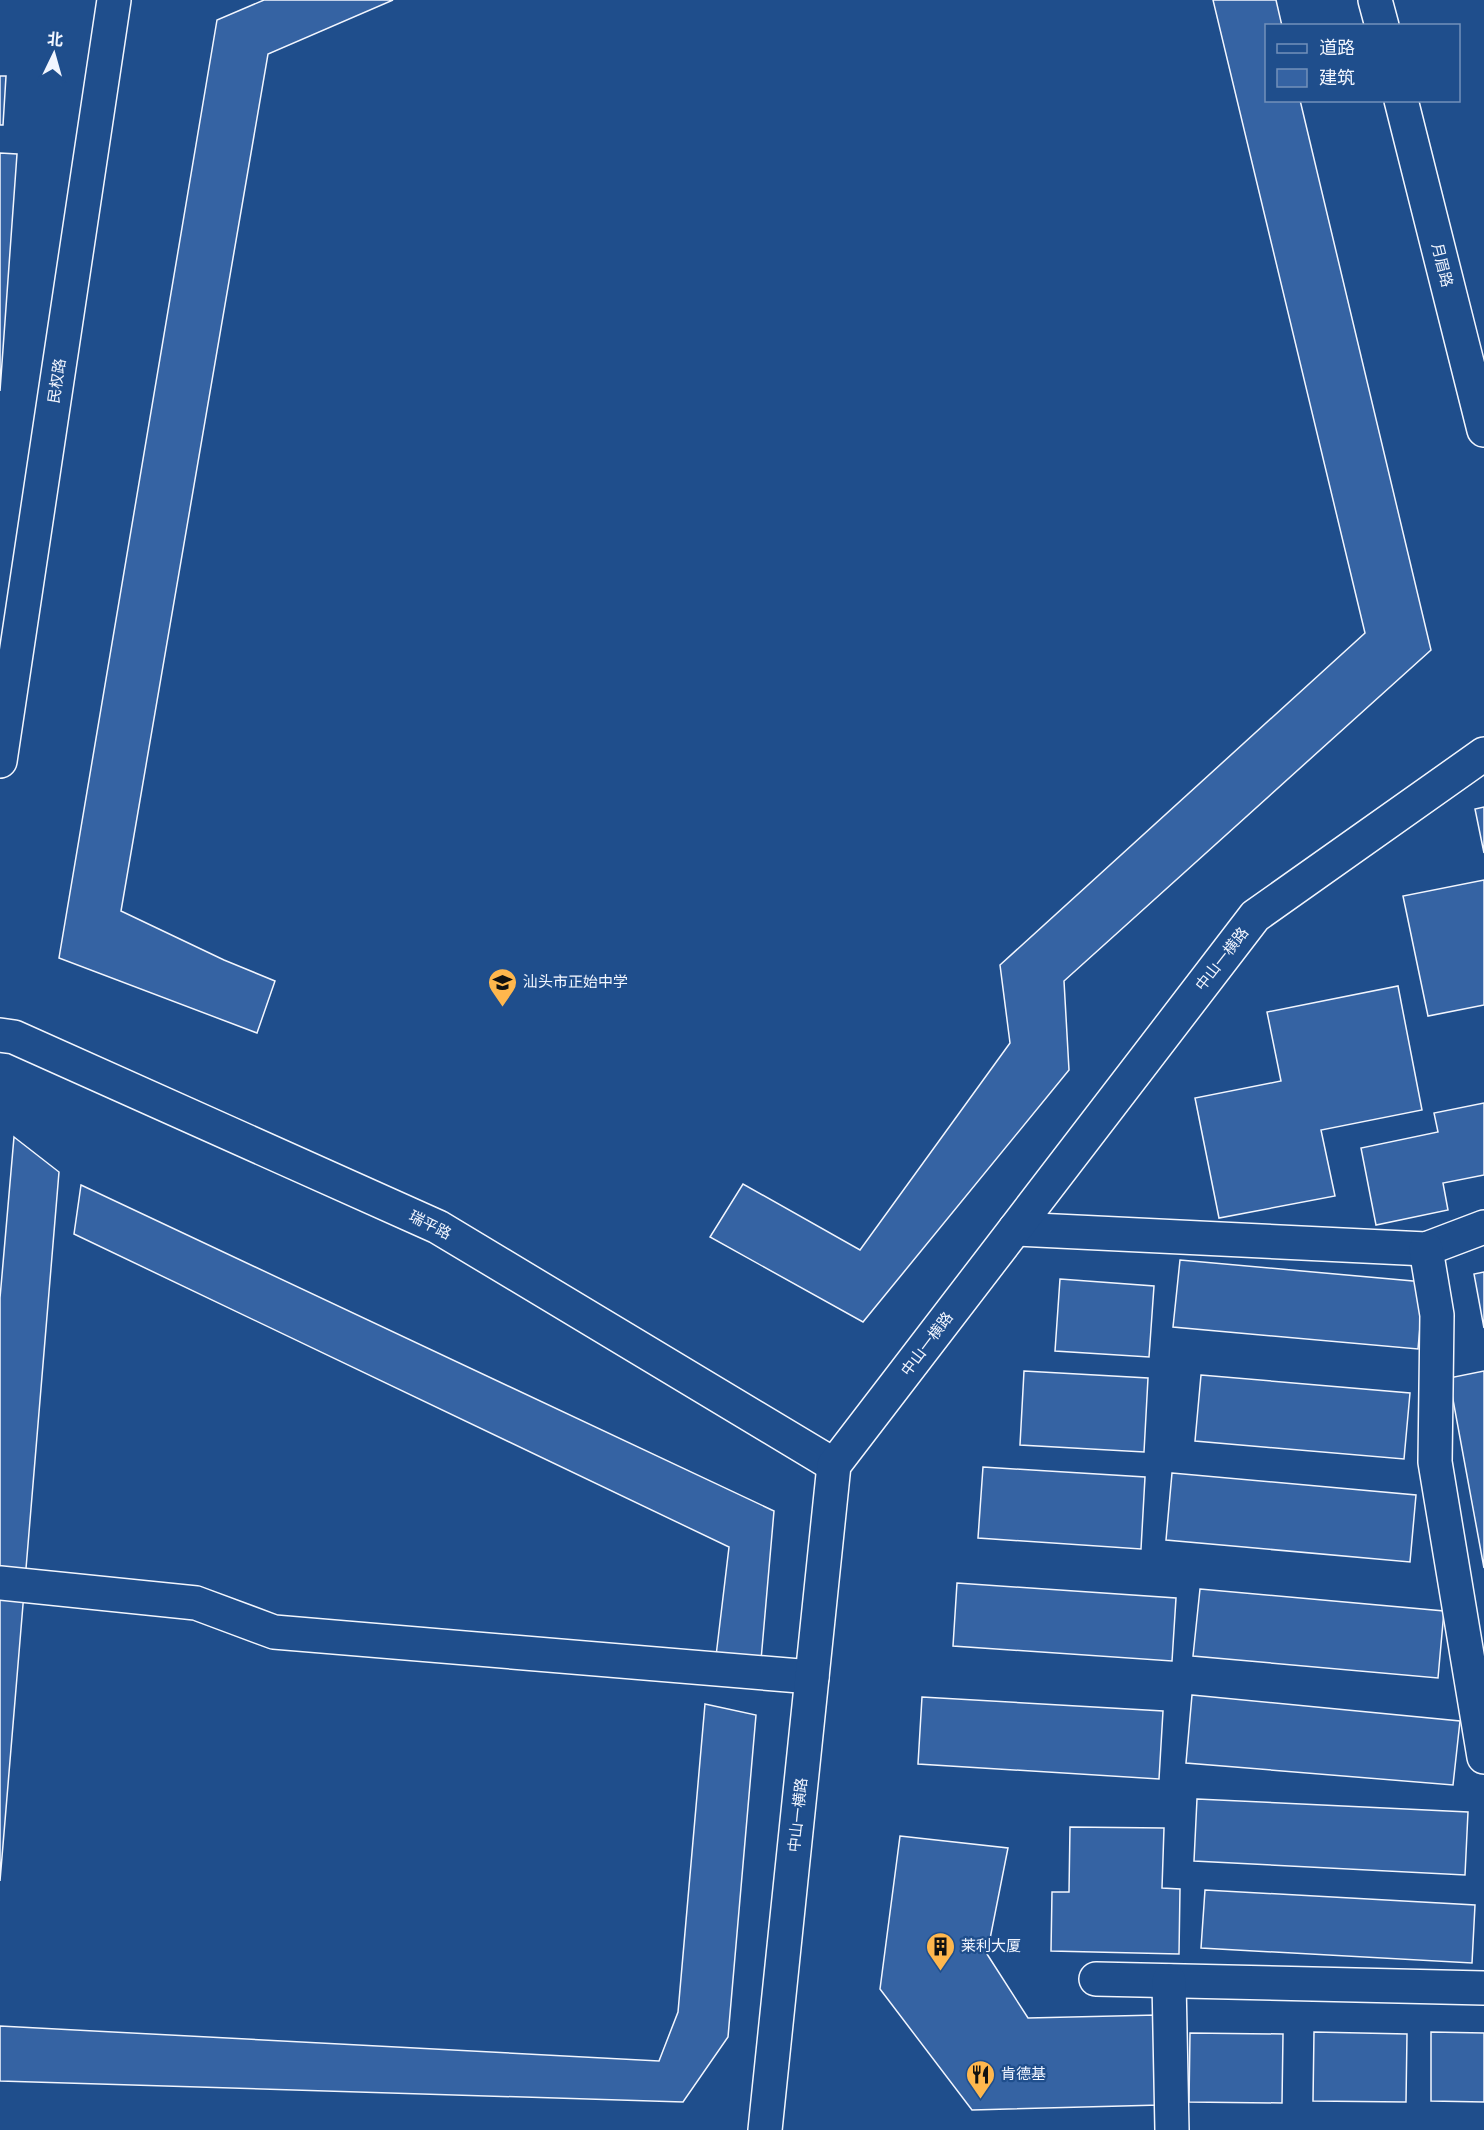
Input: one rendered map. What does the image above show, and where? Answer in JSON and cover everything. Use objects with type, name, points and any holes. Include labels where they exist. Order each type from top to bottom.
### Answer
[{"type":"street","name":"民权路","points":[[0,761],[114,0]]},
{"type":"street","points":[[1375,0],[1381,24]]},
{"type":"street","name":"月眉路","points":[[1402,102],[1484,430]]},
{"type":"street","name":"中山一横路","points":[[765,2130],[834,1465],[1256,916],[1484,754]]},
{"type":"street","name":"瑞平路","points":[[0,1035],[14,1037],[438,1227],[834,1465]]},
{"type":"street","points":[[1015,1230],[1426,1249],[1484,1227]]},
{"type":"street","points":[[1426,1249],[1437,1315],[1435,1462],[1484,1757]]},
{"type":"street","points":[[0,1582],[196,1603],[274,1632],[812,1677]]},
{"type":"street","points":[[1096,1979],[1484,1988]]},
{"type":"street","points":[[1169,1981],[1172,2130]]},
{"type":"building","points":[[264,0],[393,0],[268,54],[121,911],[224,960],[275,981],[257,1033],[59,958],[217,20]]},
{"type":"building","points":[[1213,0],[1276,0],[1282,24],[1265,24],[1265,102],[1300,102],[1431,650],[1064,981],[1069,1070],[863,1322],[710,1237],[743,1184],[860,1250],[1010,1043],[1000,965],[1365,633]]},
{"type":"building","points":[[0,76],[6,76],[3,125],[0,125]]},
{"type":"building","points":[[0,153],[17,154],[0,391]]},
{"type":"building","points":[[1484,807],[1484,853],[1475,809]]},
{"type":"building","points":[[1484,880],[1484,1005],[1428,1016],[1403,896]]},
{"type":"building","points":[[1398,986],[1422,1110],[1321,1130],[1335,1196],[1219,1218],[1195,1098],[1281,1081],[1267,1012]]},
{"type":"building","points":[[1484,1103],[1484,1175],[1443,1183],[1448,1210],[1376,1225],[1361,1148],[1438,1132],[1434,1113]]},
{"type":"building","points":[[14,1137],[59,1172],[0,1881],[0,1298]]},
{"type":"building","points":[[81,1185],[774,1511],[761,1660],[716,1656],[729,1547],[74,1234]]},
{"type":"building","points":[[1180,1260],[1424,1282],[1418,1349],[1173,1327]]},
{"type":"building","points":[[1484,1272],[1484,1328],[1474,1274]]},
{"type":"building","points":[[1060,1279],[1154,1286],[1149,1357],[1055,1351]]},
{"type":"building","points":[[1024,1371],[1148,1378],[1144,1452],[1020,1445]]},
{"type":"building","points":[[1484,1371],[1484,1568],[1449,1378]]},
{"type":"building","points":[[1201,1375],[1410,1393],[1404,1459],[1195,1441]]},
{"type":"building","points":[[983,1467],[1145,1477],[1141,1549],[978,1538]]},
{"type":"building","points":[[1172,1473],[1416,1495],[1410,1562],[1166,1540]]},
{"type":"building","points":[[957,1583],[1176,1598],[1172,1661],[953,1646]]},
{"type":"building","points":[[1200,1589],[1444,1611],[1438,1678],[1193,1656]]},
{"type":"building","points":[[1192,1695],[1460,1721],[1453,1785],[1186,1763]]},
{"type":"building","points":[[922,1697],[1163,1711],[1159,1779],[918,1764]]},
{"type":"building","points":[[705,1704],[756,1715],[728,2037],[683,2102],[0,2081],[0,2026],[659,2061],[678,2012]]},
{"type":"building","points":[[1197,1799],[1468,1812],[1465,1875],[1194,1861]]},
{"type":"building","points":[[1070,1827],[1164,1828],[1162,1888],[1180,1889],[1179,1954],[1051,1951],[1052,1892],[1069,1892]]},
{"type":"building","name":"莱利大厦","points":[[900,1836],[1008,1848],[987,1954],[1028,2018],[1157,2015],[1160,2105],[972,2110],[880,1989]]},
{"type":"building","points":[[1205,1890],[1475,1905],[1472,1963],[1201,1948]]},
{"type":"building","points":[[1314,2032],[1407,2034],[1406,2102],[1313,2101]]},
{"type":"building","points":[[1431,2032],[1484,2033],[1484,2102],[1431,2101]]},
{"type":"building","points":[[1190,2033],[1283,2034],[1282,2103],[1189,2102]]},
{"type":"place","name":"汕头市正始中学","points":[[502,1008]]},
{"type":"place","name":"莱利大厦","points":[[940,1972]]},
{"type":"place","name":"肯德基","points":[[980,2100]]}]
